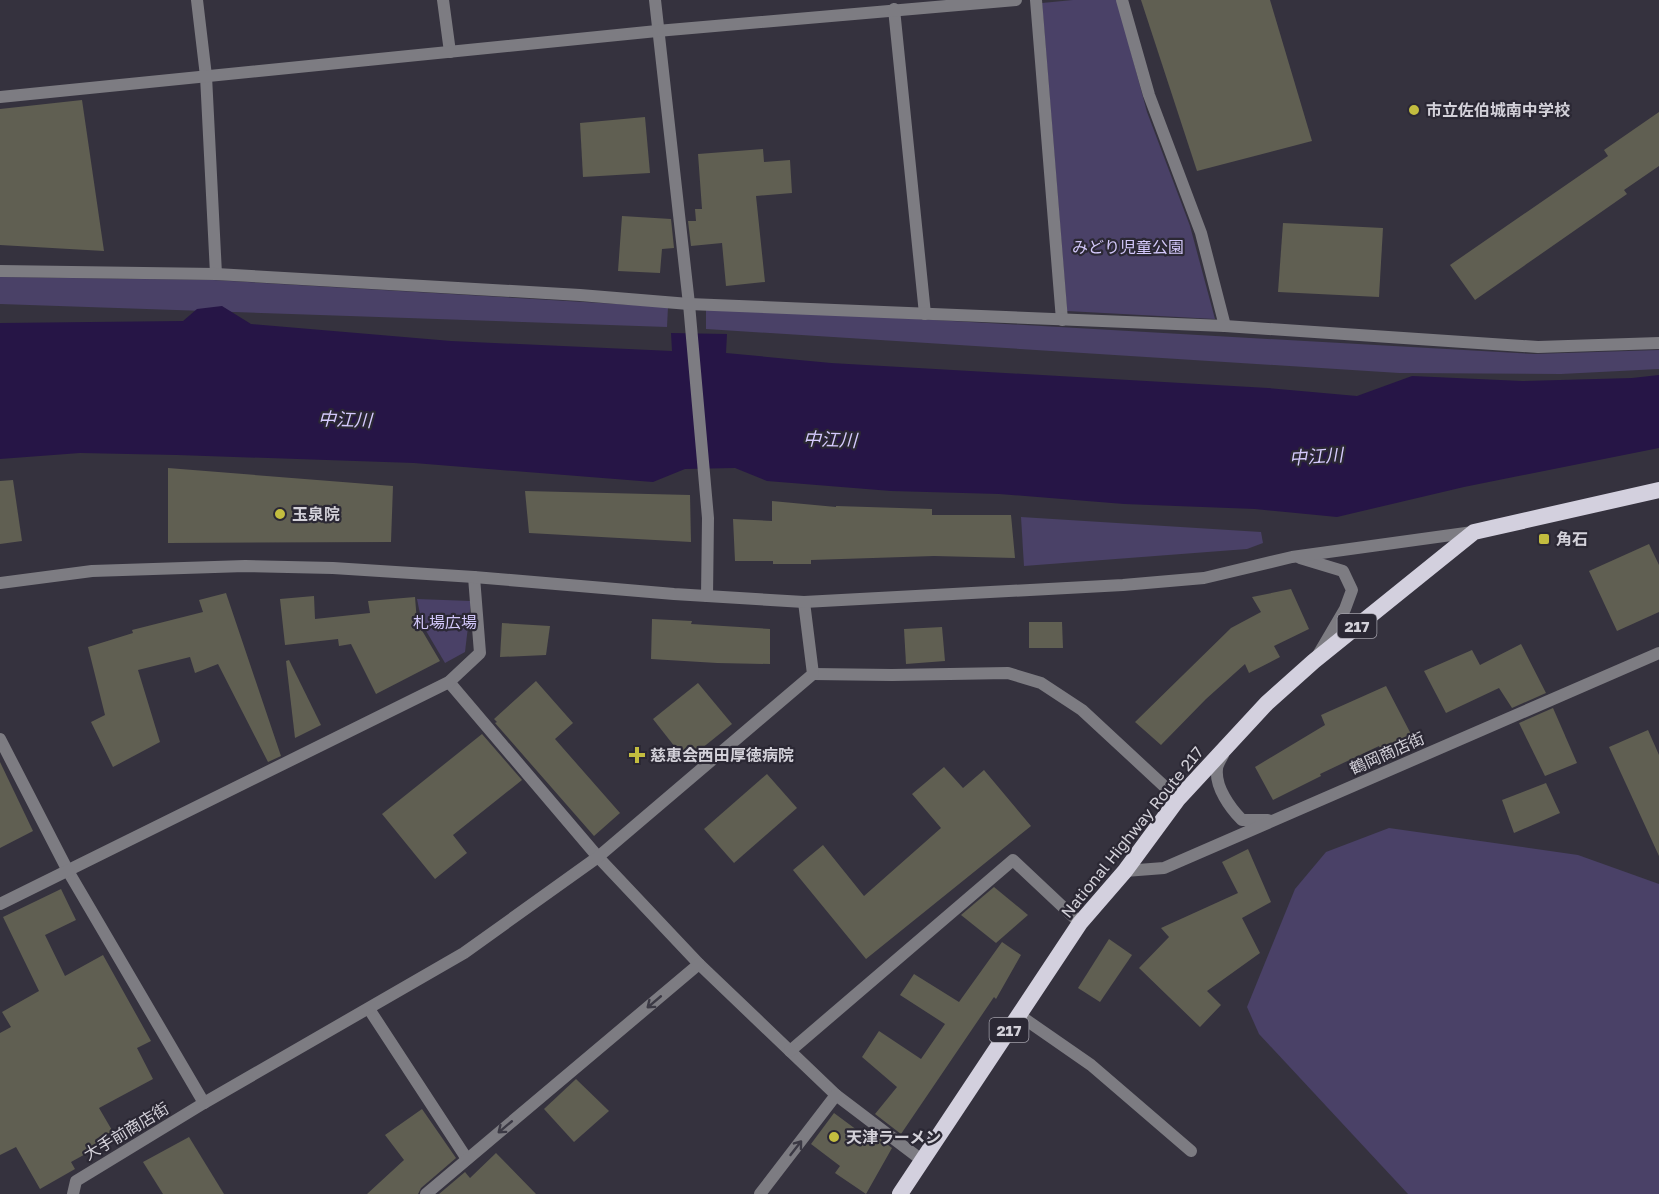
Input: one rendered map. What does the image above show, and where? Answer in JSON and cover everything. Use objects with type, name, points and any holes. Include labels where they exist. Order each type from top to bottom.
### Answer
[{"type":"highway","name":"National Highway Route 217","points":[[900,1194],[1080,923],[1125,871],[1178,799],[1267,703],[1314,661],[1474,532],[1659,490]]},
{"type":"street","points":[[197,0],[206,76],[216,274]]},
{"type":"street","points":[[444,0],[450,52]]},
{"type":"street","points":[[655,0],[689,304],[708,518],[708,596]]},
{"type":"street","points":[[0,97],[657,31],[1016,0]]},
{"type":"street","points":[[1036,0],[1062,320]]},
{"type":"street","points":[[1122,0],[1149,95],[1201,233],[1225,326]]},
{"type":"street","points":[[894,9],[926,314]]},
{"type":"street","points":[[0,271],[216,274],[568,294],[689,304],[1225,326],[1538,347],[1659,343]]},
{"type":"street","points":[[0,583],[92,571],[245,566],[333,568],[804,602],[1089,587],[1204,578],[1292,557],[1474,532]]},
{"type":"street","points":[[1292,557],[1343,571],[1352,590],[1345,609],[1314,661]]},
{"type":"street","points":[[0,904],[449,682],[480,653],[474,577]]},
{"type":"street","points":[[804,602],[813,674],[1008,673],[1041,683],[1082,710],[1178,799]]},
{"type":"street","name":"鶴岡商店街","points":[[1125,871],[1164,868],[1659,653]]},
{"type":"street","name":"大手前商店街","points":[[73,1194],[76,1181],[204,1103],[464,954],[598,857],[813,674]]},
{"type":"street","points":[[449,682],[598,857],[699,964],[836,1095],[923,1161]]},
{"type":"street","points":[[0,739],[68,871],[204,1103]]},
{"type":"street","points":[[1229,743],[1217,768],[1221,791],[1230,807],[1242,820],[1275,820]]},
{"type":"street","points":[[790,1051],[1013,860],[1080,923]]},
{"type":"street","points":[[426,1194],[699,964]]},
{"type":"street","points":[[369,1009],[467,1159]]},
{"type":"street","points":[[1019,1015],[1091,1065],[1191,1151]]},
{"type":"street","points":[[760,1194],[836,1095]]},
{"type":"green space","name":"みどり児童公園","points":[[1117,0],[1147,112],[1190,226],[1215,319],[1067,311],[1042,3]]},
{"type":"green space","points":[[0,277],[213,280],[668,307],[667,327],[0,304]]},
{"type":"green space","points":[[706,307],[1534,354],[1659,350],[1659,369],[1561,374],[1399,373],[706,329]]},
{"type":"green space","points":[[1021,517],[1261,532],[1263,543],[1247,549],[1024,566]]},
{"type":"green space","name":"札場広場","points":[[417,599],[471,601],[465,652],[445,663],[422,624]]},
{"type":"green space","points":[[1389,828],[1578,855],[1659,884],[1659,1194],[1408,1194],[1259,1034],[1247,1007],[1295,889],[1326,852]]},
{"type":"water","name":"中江川","points":[[222,306],[251,324],[451,341],[672,351],[671,333],[727,334],[726,353],[831,363],[1268,388],[1357,396],[1412,376],[1522,381],[1632,378],[1659,375],[1659,448],[1464,487],[1337,517],[1255,509],[1124,504],[999,494],[891,491],[767,481],[735,468],[685,469],[653,482],[414,463],[80,453],[0,459],[0,323],[183,321],[197,309]]},
{"type":"building","points":[[1141,0],[1270,0],[1312,141],[1197,171]]},
{"type":"building","points":[[82,100],[104,251],[0,245],[0,109]]},
{"type":"building","points":[[1659,112],[1659,166],[1624,190],[1627,194],[1475,300],[1450,265],[1608,156],[1604,150]]},
{"type":"building","points":[[645,117],[650,173],[583,177],[580,123]]},
{"type":"building","points":[[763,149],[764,162],[790,160],[792,193],[756,196],[765,282],[726,286],[722,243],[691,246],[688,221],[696,221],[695,209],[702,209],[698,154]]},
{"type":"building","points":[[622,216],[671,219],[674,248],[662,249],[660,273],[618,271]]},
{"type":"building","points":[[1283,223],[1383,228],[1379,297],[1278,292]]},
{"type":"building","name":"玉泉院","points":[[168,468],[393,486],[391,542],[168,543]]},
{"type":"building","points":[[13,480],[22,541],[0,544],[0,481]]},
{"type":"building","points":[[525,491],[690,495],[691,542],[529,533]]},
{"type":"building","points":[[772,501],[836,507],[932,509],[932,515],[1011,515],[1015,558],[934,556],[811,560],[811,564],[735,561],[733,519],[772,521]]},
{"type":"building","points":[[1649,544],[1659,565],[1659,612],[1617,631],[1589,571]]},
{"type":"building","points":[[1291,589],[1309,629],[1274,646],[1280,657],[1249,673],[1245,664],[1206,699],[1161,745],[1135,722],[1231,628],[1261,612],[1252,597]]},
{"type":"building","points":[[226,593],[281,756],[268,762],[218,664],[195,673],[190,657],[138,670],[160,742],[113,767],[91,722],[105,715],[88,647],[133,633],[132,630],[203,612],[199,600]]},
{"type":"building","points":[[314,596],[315,619],[370,613],[368,601],[415,597],[417,622],[440,661],[376,694],[351,644],[339,646],[338,639],[285,645],[280,599]]},
{"type":"building","points":[[652,619],[770,629],[770,664],[651,659]]},
{"type":"building","points":[[1029,622],[1062,622],[1063,648],[1029,648]]},
{"type":"building","points":[[502,623],[550,626],[546,655],[500,657]]},
{"type":"building","points":[[942,627],[945,661],[906,664],[904,629]]},
{"type":"building","points":[[1521,644],[1546,693],[1512,708],[1499,688],[1446,713],[1424,671],[1472,650],[1480,665]]},
{"type":"building","points":[[289,660],[321,725],[295,738],[286,661]]},
{"type":"building","points":[[536,681],[573,723],[555,739],[620,813],[594,836],[495,723],[497,722],[494,719]]},
{"type":"building","points":[[698,683],[732,724],[686,761],[653,719]]},
{"type":"building","points":[[1386,686],[1412,736],[1381,751],[1379,746],[1320,774],[1321,776],[1273,800],[1255,767],[1325,725],[1321,715]]},
{"type":"building","points":[[1553,708],[1577,763],[1545,776],[1519,723]]},
{"type":"building","points":[[1648,730],[1659,755],[1659,856],[1609,747]]},
{"type":"building","points":[[482,734],[522,780],[453,835],[467,853],[435,879],[382,814]]},
{"type":"building","points":[[0,762],[33,831],[0,848]]},
{"type":"building","points":[[944,767],[963,788],[984,770],[1031,826],[866,959],[793,870],[823,845],[864,896],[941,828],[912,794]]},
{"type":"building","points":[[767,774],[797,808],[734,863],[704,829]]},
{"type":"building","points":[[1546,783],[1560,813],[1514,833],[1502,800]]},
{"type":"building","points":[[1248,849],[1271,902],[1242,918],[1260,953],[1207,991],[1221,1005],[1200,1027],[1139,968],[1169,937],[1161,928],[1238,893],[1222,862]]},
{"type":"building","points":[[994,887],[1028,915],[996,943],[961,915]]},
{"type":"building","points":[[61,889],[76,920],[45,935],[65,976],[103,955],[151,1041],[137,1048],[153,1079],[99,1108],[116,1137],[71,1162],[75,1169],[40,1189],[16,1147],[0,1155],[0,1033],[11,1027],[2,1012],[39,991],[3,917]]},
{"type":"building","points":[[1109,939],[1132,955],[1100,1002],[1078,988]]},
{"type":"building","points":[[1002,942],[1021,955],[996,999],[994,997],[901,1134],[875,1114],[897,1087],[862,1057],[879,1031],[921,1059],[945,1024],[900,995],[914,974],[959,1002]]},
{"type":"building","points":[[576,1079],[609,1111],[574,1142],[544,1109]]},
{"type":"building","points":[[422,1109],[456,1158],[421,1188],[418,1194],[367,1194],[404,1160],[385,1135]]},
{"type":"building","points":[[834,1113],[861,1133],[865,1127],[892,1148],[866,1194],[835,1173],[840,1166],[811,1144]]},
{"type":"building","points":[[189,1137],[224,1194],[163,1194],[143,1162]]},
{"type":"building","points":[[496,1153],[536,1194],[439,1194],[465,1172],[470,1178]]},
{"type":"place","name":"市立佐伯城南中学校","points":[[1414,110]]},
{"type":"place","name":"玉泉院","points":[[280,514]]},
{"type":"place","name":"角石","points":[[1544,539]]},
{"type":"place","name":"慈恵会西田厚徳病院","points":[[637,755]]},
{"type":"place","name":"天津ラーメン","points":[[834,1137]]}]
